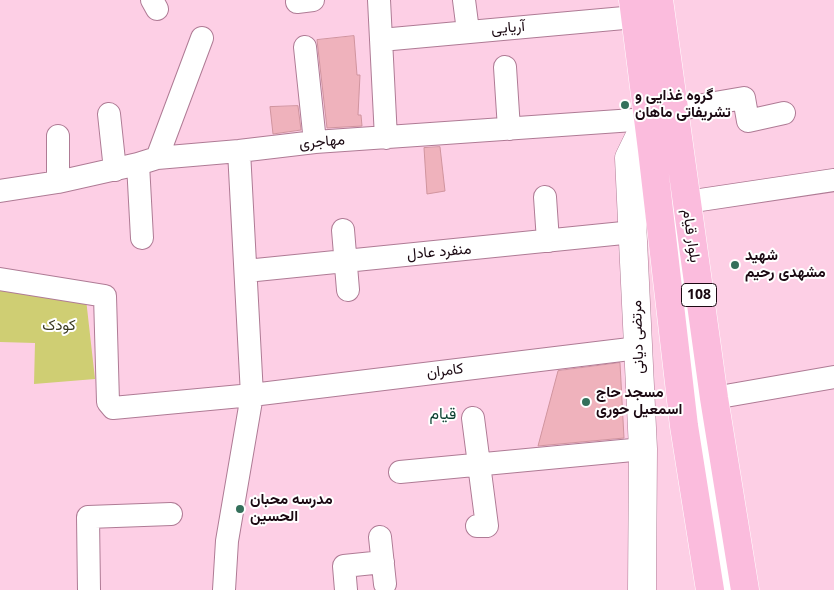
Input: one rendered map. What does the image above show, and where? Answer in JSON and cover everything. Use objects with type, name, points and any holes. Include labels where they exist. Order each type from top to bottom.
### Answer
[{"type":"main road","name":"بلوار قیام","points":[[658,0],[714,398],[745,590]]},
{"type":"main road","name":"بلوار قیام","points":[[640,11],[648,118],[684,426],[710,590]]},
{"type":"street","points":[[379,0],[386,138]]},
{"type":"street","points":[[464,0],[468,31]]},
{"type":"street","name":"آریایی","points":[[382,40],[640,11]]},
{"type":"street","points":[[142,238],[147,161],[202,38]]},
{"type":"street","points":[[305,47],[315,142]]},
{"type":"street","points":[[505,67],[509,129]]},
{"type":"street","points":[[674,110],[743,88],[748,121],[784,112]]},
{"type":"street","points":[[109,114],[115,170]]},
{"type":"street","name":"مهاجری","points":[[0,190],[58,182],[147,161],[315,142],[648,118]]},
{"type":"street","name":"مرتضی دیانی","points":[[642,590],[642,449],[628,158],[648,118]]},
{"type":"street","points":[[58,136],[58,182]]},
{"type":"street","points":[[224,590],[227,541],[252,395],[239,151]]},
{"type":"street","points":[[686,202],[834,180]]},
{"type":"street","points":[[545,197],[548,242]]},
{"type":"street","points":[[343,230],[348,290]]},
{"type":"street","name":"منفرد عادل","points":[[246,271],[633,232]]},
{"type":"street","name":"کامران","points":[[0,279],[105,296],[108,402],[113,408],[252,395],[638,348]]},
{"type":"street","points":[[714,398],[834,377]]},
{"type":"street","points":[[473,418],[487,526],[477,526]]},
{"type":"street","points":[[400,472],[642,449]]},
{"type":"street","points":[[89,590],[88,517],[171,514]]},
{"type":"street","points":[[346,590],[344,566],[384,573],[380,537]]},
{"type":"lane","points":[[666,156],[728,590]]},
{"type":"green space","name":"کودک","points":[[0,287],[86,299],[95,379],[34,384],[35,343],[0,342]]},
{"type":"building","points":[[354,36],[357,75],[360,75],[358,115],[361,115],[362,126],[327,128],[317,40]]},
{"type":"building","points":[[298,106],[301,130],[273,134],[270,107]]},
{"type":"building","points":[[440,147],[445,191],[427,194],[424,148]]},
{"type":"building","name":"مسجد حاج اسمعیل حوری","points":[[620,363],[624,438],[538,446],[558,371]]},
{"type":"place","name":"گروه غذایی و تشریفاتی ماهان","points":[[625,105]]},
{"type":"place","name":"شهید مشهدی رحیم","points":[[735,265]]},
{"type":"place","name":"مسجد حاج اسمعیل حوری","points":[[586,402]]},
{"type":"place","name":"مدرسه محبان الحسین","points":[[240,509]]},
{"type":"district","name":"قیام","points":[[443,414]]}]
